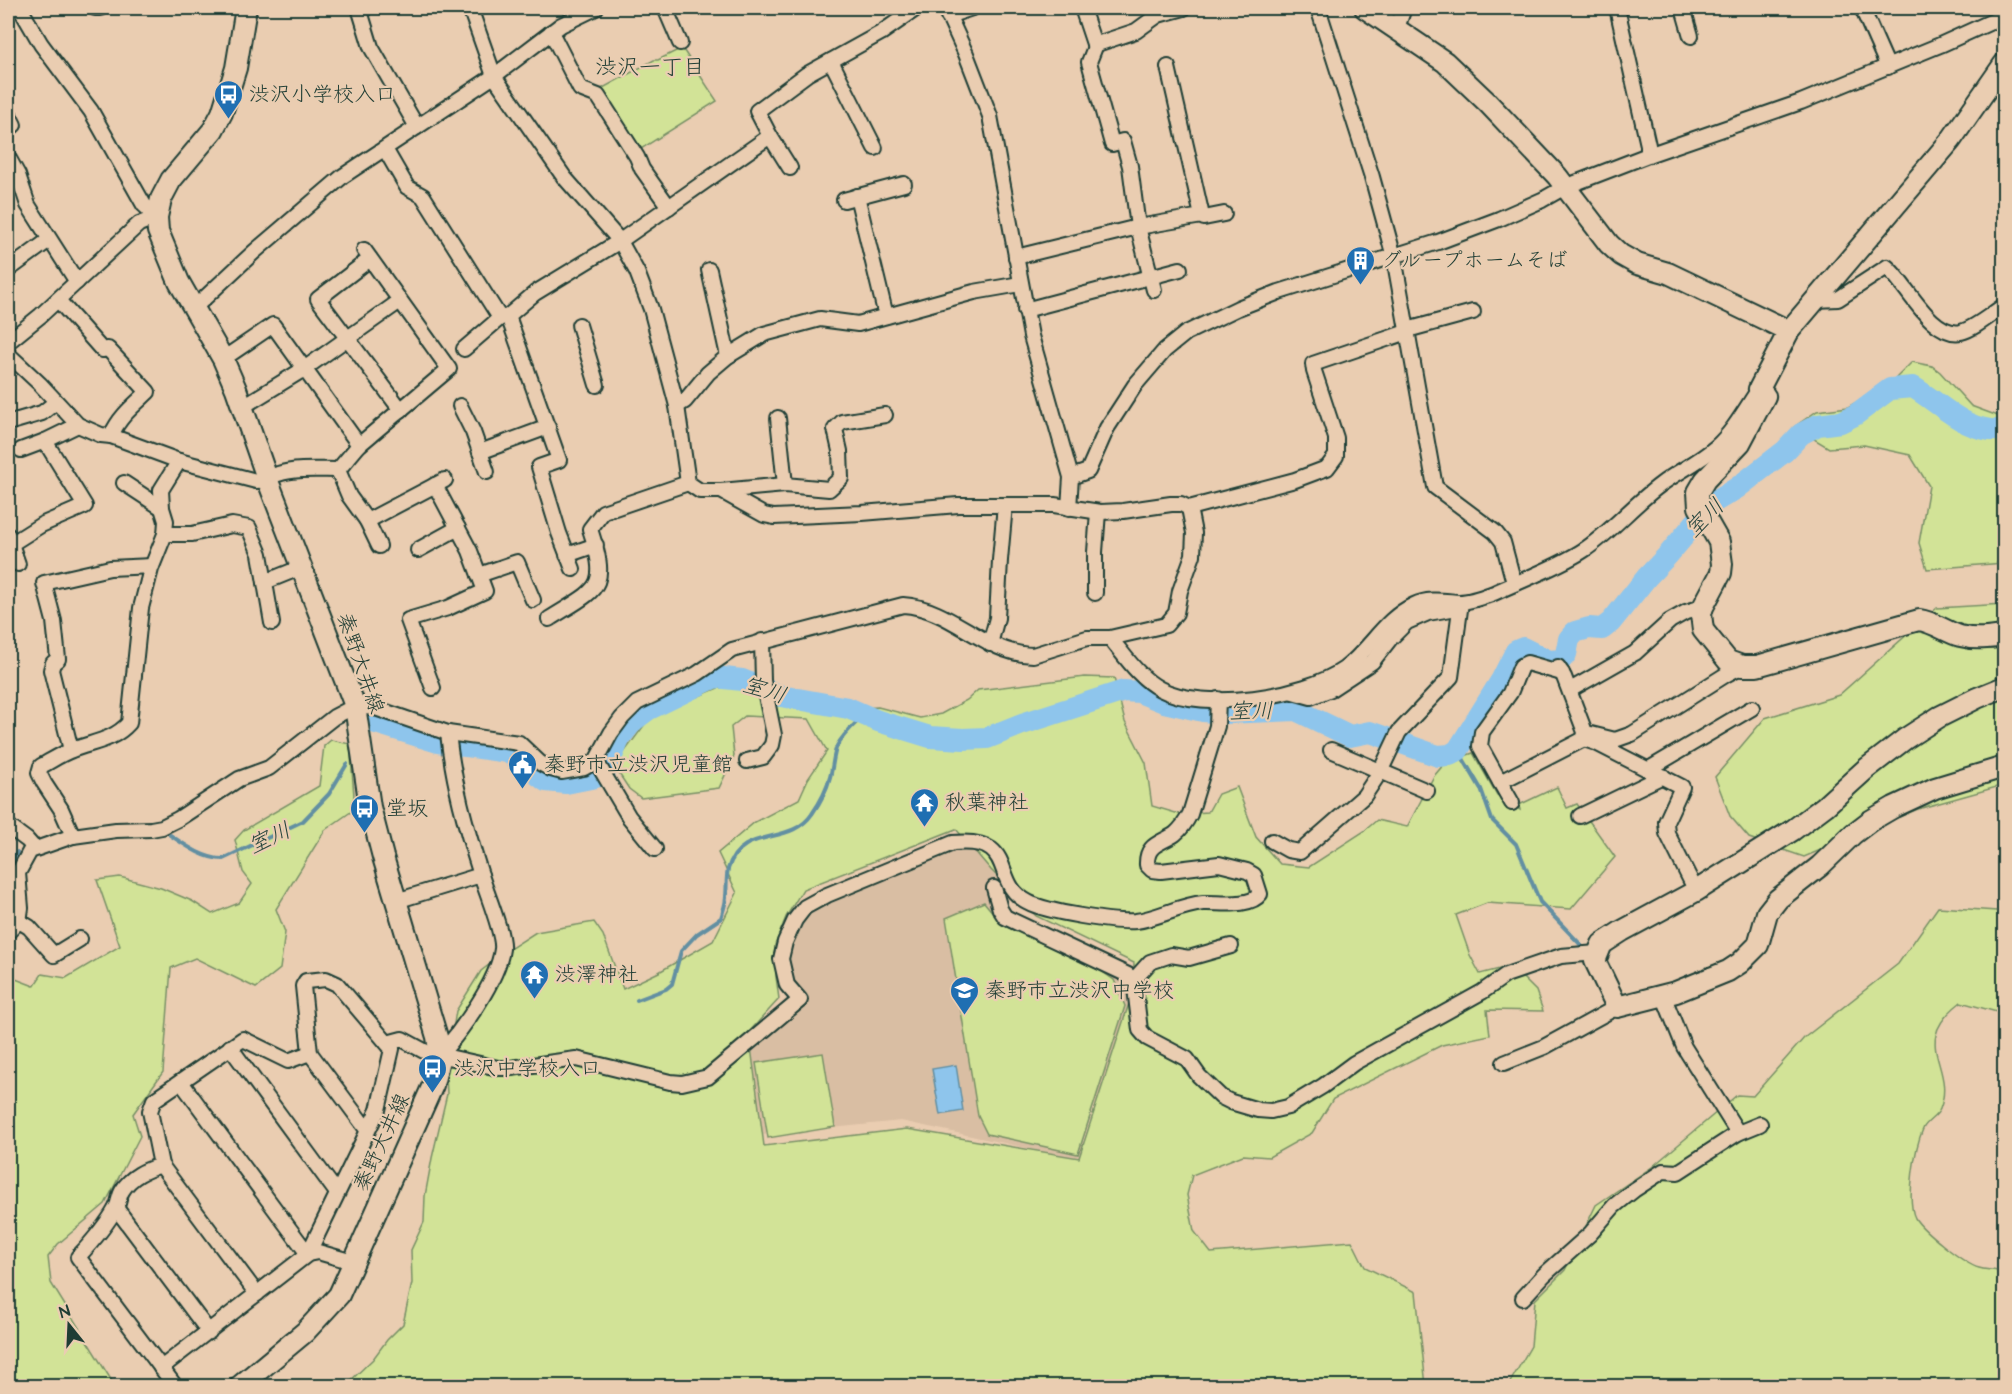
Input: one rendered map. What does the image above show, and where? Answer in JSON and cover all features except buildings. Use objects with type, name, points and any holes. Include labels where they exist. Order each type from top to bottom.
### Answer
[{"type":"street","points":[[20,8],[41,44],[90,111],[144,205],[157,217]]},
{"type":"street","points":[[95,8],[101,8]]},
{"type":"street","points":[[157,217],[161,199],[171,180],[213,130],[222,113],[236,68],[246,8]]},
{"type":"street","points":[[470,8],[494,76],[564,177],[620,241],[637,272],[651,309],[677,406],[688,483],[700,491],[785,485],[829,489],[841,478],[840,451],[835,429],[852,413],[885,415]]},
{"type":"street","points":[[194,308],[343,176],[494,76],[551,32],[596,8]]},
{"type":"street","points":[[665,8],[680,43]]},
{"type":"street","points":[[790,168],[757,111],[807,74],[881,33],[917,8]]},
{"type":"street","points":[[972,8],[946,12],[966,54],[990,116],[1025,310],[1071,477],[1069,508]]},
{"type":"street","points":[[1082,8],[1094,45],[1089,62],[1112,144],[1123,141],[1130,166],[1138,227],[1152,283]]},
{"type":"street","points":[[1094,45],[1136,31],[1157,11],[1184,8]]},
{"type":"street","points":[[1318,8],[1372,177],[1394,257],[1435,487],[1495,532],[1503,542],[1514,583]]},
{"type":"street","points":[[1365,8],[1444,62],[1487,102],[1565,187],[1609,244],[1621,255],[1637,264],[1668,273],[1789,331]]},
{"type":"street","points":[[1397,28],[1404,8]]},
{"type":"street","points":[[1617,8],[1648,145],[1648,154]]},
{"type":"street","points":[[1683,8],[1691,36]]},
{"type":"street","points":[[1862,8],[1888,67]]},
{"type":"street","points":[[360,11],[371,47],[417,128]]},
{"type":"street","points":[[1071,477],[1088,471],[1107,428],[1135,385],[1165,350],[1186,333],[1238,308],[1279,292],[1394,257],[1499,219],[1565,187],[1648,154],[1801,102],[2004,16]]},
{"type":"street","points":[[551,32],[580,89],[598,96],[637,157],[642,169],[669,207]]},
{"type":"street","points":[[831,61],[875,148]]},
{"type":"street","points":[[1110,638],[1141,676],[1160,689],[1197,700],[1218,703],[1275,696],[1293,692],[1342,669],[1359,657],[1396,615],[1415,605],[1430,600],[1461,605],[1493,593],[1586,549],[1659,485],[1715,448],[1729,434],[1759,389],[1789,331],[1951,140],[2004,64]]},
{"type":"street","points":[[1168,67],[1202,216]]},
{"type":"street","points":[[8,113],[14,125],[8,129]]},
{"type":"street","points":[[464,349],[535,293],[620,241],[770,136]]},
{"type":"street","points":[[385,149],[407,187],[423,196],[504,317],[559,460],[539,467],[573,569]]},
{"type":"street","points":[[8,157],[18,175],[28,205],[77,282]]},
{"type":"street","points":[[886,316],[851,198],[904,184]]},
{"type":"street","points":[[1016,257],[1138,227],[1224,214]]},
{"type":"street","points":[[8,342],[58,300],[139,224],[157,217]]},
{"type":"street","name":"秦野大井線","points":[[157,217],[158,231],[166,254],[223,359],[355,706],[370,807],[441,1055],[433,1085],[339,1295],[305,1332],[240,1386]]},
{"type":"street","points":[[8,270],[50,240]]},
{"type":"street","points":[[8,354],[78,425],[101,435],[111,436],[179,461],[242,478],[268,480],[277,474],[338,470],[359,446],[449,369],[367,254],[318,299],[400,410]]},
{"type":"street","points":[[1816,300],[1838,299],[1887,267],[1934,322],[1949,331],[1958,332],[1968,329],[2004,306]]},
{"type":"street","points":[[1025,310],[1152,283],[1180,269]]},
{"type":"street","points":[[710,270],[728,356]]},
{"type":"street","points":[[677,406],[685,401],[708,373],[728,356],[764,334],[820,319],[858,324],[974,292],[1020,284]]},
{"type":"street","points":[[58,300],[102,350],[108,349],[148,392],[123,415],[111,436]]},
{"type":"street","points":[[242,407],[304,369],[400,300]]},
{"type":"street","points":[[721,490],[764,515],[774,517],[958,505],[1054,505],[1098,512],[1171,504],[1181,504],[1189,508],[1295,480],[1327,468],[1336,456],[1336,438],[1313,363],[1407,331],[1473,312]]},
{"type":"street","points":[[223,359],[273,325],[359,446]]},
{"type":"street","points":[[579,325],[597,385]]},
{"type":"street","points":[[1759,389],[1765,396],[1740,443],[1698,492],[1704,516],[1719,543],[1722,564],[1721,573],[1703,607],[1702,623],[1708,638],[1728,662],[1742,666],[1756,666],[1919,620],[1929,621],[1959,636],[1970,638],[2004,636]]},
{"type":"street","points":[[8,423],[42,413],[56,402]]},
{"type":"street","points":[[460,406],[467,418],[487,472]]},
{"type":"street","points":[[778,418],[785,485]]},
{"type":"street","points":[[21,450],[78,425]]},
{"type":"street","points":[[480,452],[548,427]]},
{"type":"street","points":[[18,564],[9,540],[38,536],[86,506],[66,489],[45,441]]},
{"type":"street","points":[[73,836],[61,809],[39,773],[41,766],[71,750],[111,738],[129,723],[141,608],[152,566],[165,534],[166,521],[162,508],[161,490],[179,461]]},
{"type":"street","points":[[338,470],[349,496],[367,521],[379,546]]},
{"type":"street","points":[[124,483],[162,508]]},
{"type":"street","points":[[367,521],[440,483],[470,551],[485,591],[448,608],[405,614],[433,688]]},
{"type":"street","points":[[549,619],[592,592],[600,577],[596,545],[590,529],[603,512],[688,483]]},
{"type":"street","points":[[990,644],[997,618],[1005,505]]},
{"type":"street","points":[[8,932],[19,921],[21,908],[18,873],[27,855],[34,849],[73,836],[116,830],[151,829],[178,819],[234,782],[269,768],[334,717],[355,706],[375,708],[449,735],[519,743],[540,763],[562,772],[597,764],[611,733],[637,703],[697,674],[732,650],[903,605],[929,609],[990,644],[1009,652],[1033,655],[1087,638],[1110,638],[1166,625],[1176,613],[1180,591],[1193,555],[1194,533],[1189,508]]},
{"type":"street","points":[[1095,593],[1098,512]]},
{"type":"street","points":[[165,534],[192,534],[232,525],[249,528],[260,554],[272,623]]},
{"type":"street","points":[[418,550],[458,528]]},
{"type":"street","points":[[567,555],[596,545]]},
{"type":"street","points":[[479,575],[517,562],[533,600]]},
{"type":"street","points":[[71,750],[51,670],[52,663],[58,659],[54,621],[44,583],[100,570],[152,566]]},
{"type":"street","points":[[265,582],[302,567]]},
{"type":"street","points":[[1272,841],[1288,850],[1300,852],[1364,796],[1380,772],[1399,732],[1450,677],[1461,605]]},
{"type":"street","points":[[1570,690],[1635,653],[1670,621],[1686,612],[1703,607]]},
{"type":"street","points":[[747,761],[762,757],[772,745],[774,735],[763,681],[762,641]]},
{"type":"street","points":[[1512,803],[1480,746],[1482,732],[1510,693],[1521,666],[1527,663],[1560,670],[1570,690],[1585,735],[1682,787],[1666,822],[1666,832],[1696,891]]},
{"type":"street","points":[[1500,782],[1585,735],[1616,740],[1632,734],[1742,666]]},
{"type":"street","points":[[1617,1006],[1595,961],[1602,944],[1696,891],[1793,830],[1826,806],[1866,769],[1938,717],[2004,687]]},
{"type":"street","points":[[387,1043],[402,1039],[426,1052],[498,1068],[576,1059],[670,1082],[695,1081],[708,1077],[800,1000],[787,986],[782,959],[785,942],[795,920],[805,907],[827,895],[953,843],[970,841],[983,843],[993,850],[1009,882],[1019,897],[1028,903],[1118,922],[1137,921],[1201,903],[1249,902],[1257,899],[1260,894],[1254,875],[1247,871],[1219,864],[1161,872],[1152,870],[1147,865],[1147,856],[1151,849],[1174,834],[1184,825],[1190,814],[1217,726],[1218,703]]},
{"type":"street","points":[[1649,769],[1752,708]]},
{"type":"street","points":[[441,1055],[460,1033],[496,968],[502,951],[502,942],[460,805],[449,735]]},
{"type":"street","points":[[1331,750],[1427,791]]},
{"type":"street","points":[[597,764],[629,817],[655,849]]},
{"type":"street","points":[[1504,1063],[1544,1047],[1617,1006],[1686,988],[1740,963],[1758,945],[1767,913],[1778,899],[1820,866],[1870,821],[1903,802],[1935,788],[2004,766]]},
{"type":"street","points":[[1580,816],[1663,776]]},
{"type":"street","points":[[8,826],[27,840],[34,849]]},
{"type":"street","points":[[396,901],[481,875]]},
{"type":"street","points":[[1009,882],[989,890],[1005,916],[1128,975],[1136,988],[1140,1030],[1147,1038],[1187,1059],[1199,1076],[1221,1097],[1258,1110],[1271,1111],[1288,1107],[1323,1086],[1354,1063],[1482,992],[1506,975],[1561,956],[1597,953]]},
{"type":"street","points":[[19,921],[29,927],[54,955],[80,939]]},
{"type":"street","points":[[1132,982],[1150,962],[1171,955],[1188,958],[1231,946]]},
{"type":"street","points":[[161,1368],[308,1254],[337,1193],[368,1131],[378,1110],[392,1049],[337,984],[326,979],[306,981],[303,986],[310,1053],[368,1131]]},
{"type":"street","points":[[1663,995],[1684,1047],[1738,1133]]},
{"type":"street","points":[[257,1294],[161,1165],[150,1111],[154,1100],[243,1039],[288,1061],[310,1053]]},
{"type":"street","points":[[231,1047],[337,1193]]},
{"type":"street","points":[[181,1082],[308,1254]]},
{"type":"street","points":[[1523,1298],[1544,1275],[1590,1234],[1614,1206],[1634,1190],[1663,1171],[1678,1172],[1738,1133],[1760,1124]]},
{"type":"street","points":[[161,1165],[145,1170],[131,1181],[122,1191],[116,1208],[92,1243],[78,1257],[175,1386]]},
{"type":"street","points":[[116,1208],[209,1332]]},
{"type":"street","points":[[308,1254],[318,1252],[353,1262]]},
{"type":"shaded area","name":"秦野市立渋沢中学校","points":[[961,845],[984,848],[1001,873],[999,880],[989,884],[998,913],[1128,981],[1133,995],[1126,1043],[1083,1129],[1083,1160],[901,1121],[762,1135],[751,1049],[810,1000],[791,983],[786,962],[800,921],[817,905]]},
{"type":"green space","points":[[682,48],[717,101],[641,149],[636,147],[601,89],[654,60]]},
{"type":"green space","points":[[1912,362],[1932,366],[1971,406],[2004,416],[2004,563],[1927,569],[1919,543],[1929,486],[1910,455],[1864,445],[1829,448],[1794,427],[1817,411],[1848,407],[1895,379]]},
{"type":"green space","points":[[2004,604],[2004,785],[1918,809],[1804,857],[1749,838],[1730,816],[1715,777],[1765,718],[1839,695],[1937,608]]},
{"type":"green space","points":[[1085,677],[1114,678],[1125,722],[1146,763],[1152,806],[1179,814],[1208,812],[1218,794],[1237,787],[1256,837],[1280,864],[1309,867],[1363,832],[1377,820],[1407,827],[1434,776],[1445,763],[1473,753],[1497,795],[1520,810],[1519,805],[1557,787],[1567,808],[1577,804],[1615,857],[1571,909],[1487,903],[1456,915],[1470,955],[1480,974],[1511,966],[1536,991],[1543,1011],[1487,1010],[1490,1035],[1442,1045],[1333,1099],[1312,1133],[1269,1157],[1243,1155],[1192,1175],[1187,1195],[1194,1231],[1211,1253],[1352,1241],[1365,1267],[1416,1292],[1426,1386],[345,1386],[373,1359],[403,1324],[412,1283],[411,1250],[424,1222],[425,1196],[447,1094],[446,1073],[456,1011],[481,971],[536,932],[594,922],[603,935],[623,989],[659,972],[713,941],[737,893],[718,853],[755,822],[799,799],[808,779],[827,751],[809,719],[745,716],[731,727],[734,756],[719,788],[641,798],[629,789],[614,766],[651,716],[718,688],[734,687],[812,711],[878,707],[920,718],[941,714],[967,700],[978,690]],"holes":[[[956,829],[991,870],[1036,916],[1134,963],[1133,991],[1079,1158],[907,1129],[764,1146],[749,1032],[779,999],[775,945],[786,917],[803,889]]]},
{"type":"green space","points":[[331,740],[350,744],[355,809],[325,830],[276,909],[285,932],[280,969],[256,988],[195,958],[171,968],[163,1072],[133,1114],[140,1136],[105,1204],[58,1244],[48,1257],[51,1283],[115,1386],[8,1386],[8,976],[34,986],[42,974],[66,978],[120,946],[97,880],[120,877],[161,888],[192,901],[212,914],[239,903],[252,884],[243,872],[235,840],[244,830],[319,786],[324,746]]},
{"type":"green space","points":[[984,902],[1003,925],[1101,971],[1114,980],[1125,1006],[1078,1154],[987,1134],[978,1116],[946,918]]},
{"type":"green space","points":[[1938,907],[1997,911],[2004,914],[2004,1014],[1961,1002],[1945,1017],[1937,1030],[1935,1043],[1944,1093],[1940,1109],[1924,1126],[1920,1137],[1911,1187],[1912,1210],[1919,1223],[1954,1254],[1972,1265],[1998,1271],[2004,1275],[2004,1386],[1508,1386],[1531,1346],[1535,1300],[1565,1270],[1596,1205],[1652,1167],[1737,1095],[1753,1096],[1804,1038],[1898,964]]},
{"type":"green space","points":[[823,1053],[835,1127],[768,1138],[756,1063]]},
{"type":"water","points":[[956,1065],[963,1111],[940,1115],[932,1069]]},
{"type":"waterway","name":"室川","points":[[376,723],[438,742],[508,752],[546,781],[566,783],[596,777],[606,770],[620,737],[633,721],[649,709],[715,677],[742,680],[781,696],[848,708],[878,721],[930,737],[987,738],[1022,724],[1124,691],[1139,692],[1164,702],[1203,711],[1225,713],[1296,710],[1350,736],[1370,732],[1438,756],[1450,755],[1458,750],[1502,679],[1516,651],[1523,648],[1549,661],[1561,660],[1566,654],[1569,639],[1575,632],[1589,628],[1602,629],[1611,622],[1712,503],[1737,488],[1785,451],[1801,434],[1818,425],[1841,422],[1855,415],[1890,389],[1913,387],[1967,423],[1978,428],[2004,430]]},
{"type":"waterway","points":[[637,1000],[666,989],[672,984],[681,951],[697,934],[721,918],[726,902],[728,869],[734,855],[754,841],[803,824],[812,814],[827,786],[837,746],[864,715]]},
{"type":"waterway","points":[[1458,750],[1481,789],[1492,820],[1516,844],[1540,902],[1581,945]]},
{"type":"waterway","name":"室川","points":[[170,835],[202,854],[223,859],[303,821],[329,794],[347,764]]},
{"type":"waterway","name":"室川","points":[[8,872],[17,852]]},
{"type":"place","name":"渋沢小学校入口","points":[[228,120]]},
{"type":"place","name":"グループホームそば","points":[[1360,286]]},
{"type":"place","name":"秦野市立渋沢児童館","points":[[523,790]]},
{"type":"place","name":"秋葉神社","points":[[924,828]]},
{"type":"place","name":"堂坂","points":[[365,834]]},
{"type":"place","name":"渋澤神社","points":[[534,1000]]},
{"type":"place","name":"秦野市立渋沢中学校","points":[[964,1016]]},
{"type":"place","name":"渋沢中学校入口","points":[[433,1094]]},
{"type":"district","name":"渋沢一丁目","points":[[650,66]]}]
